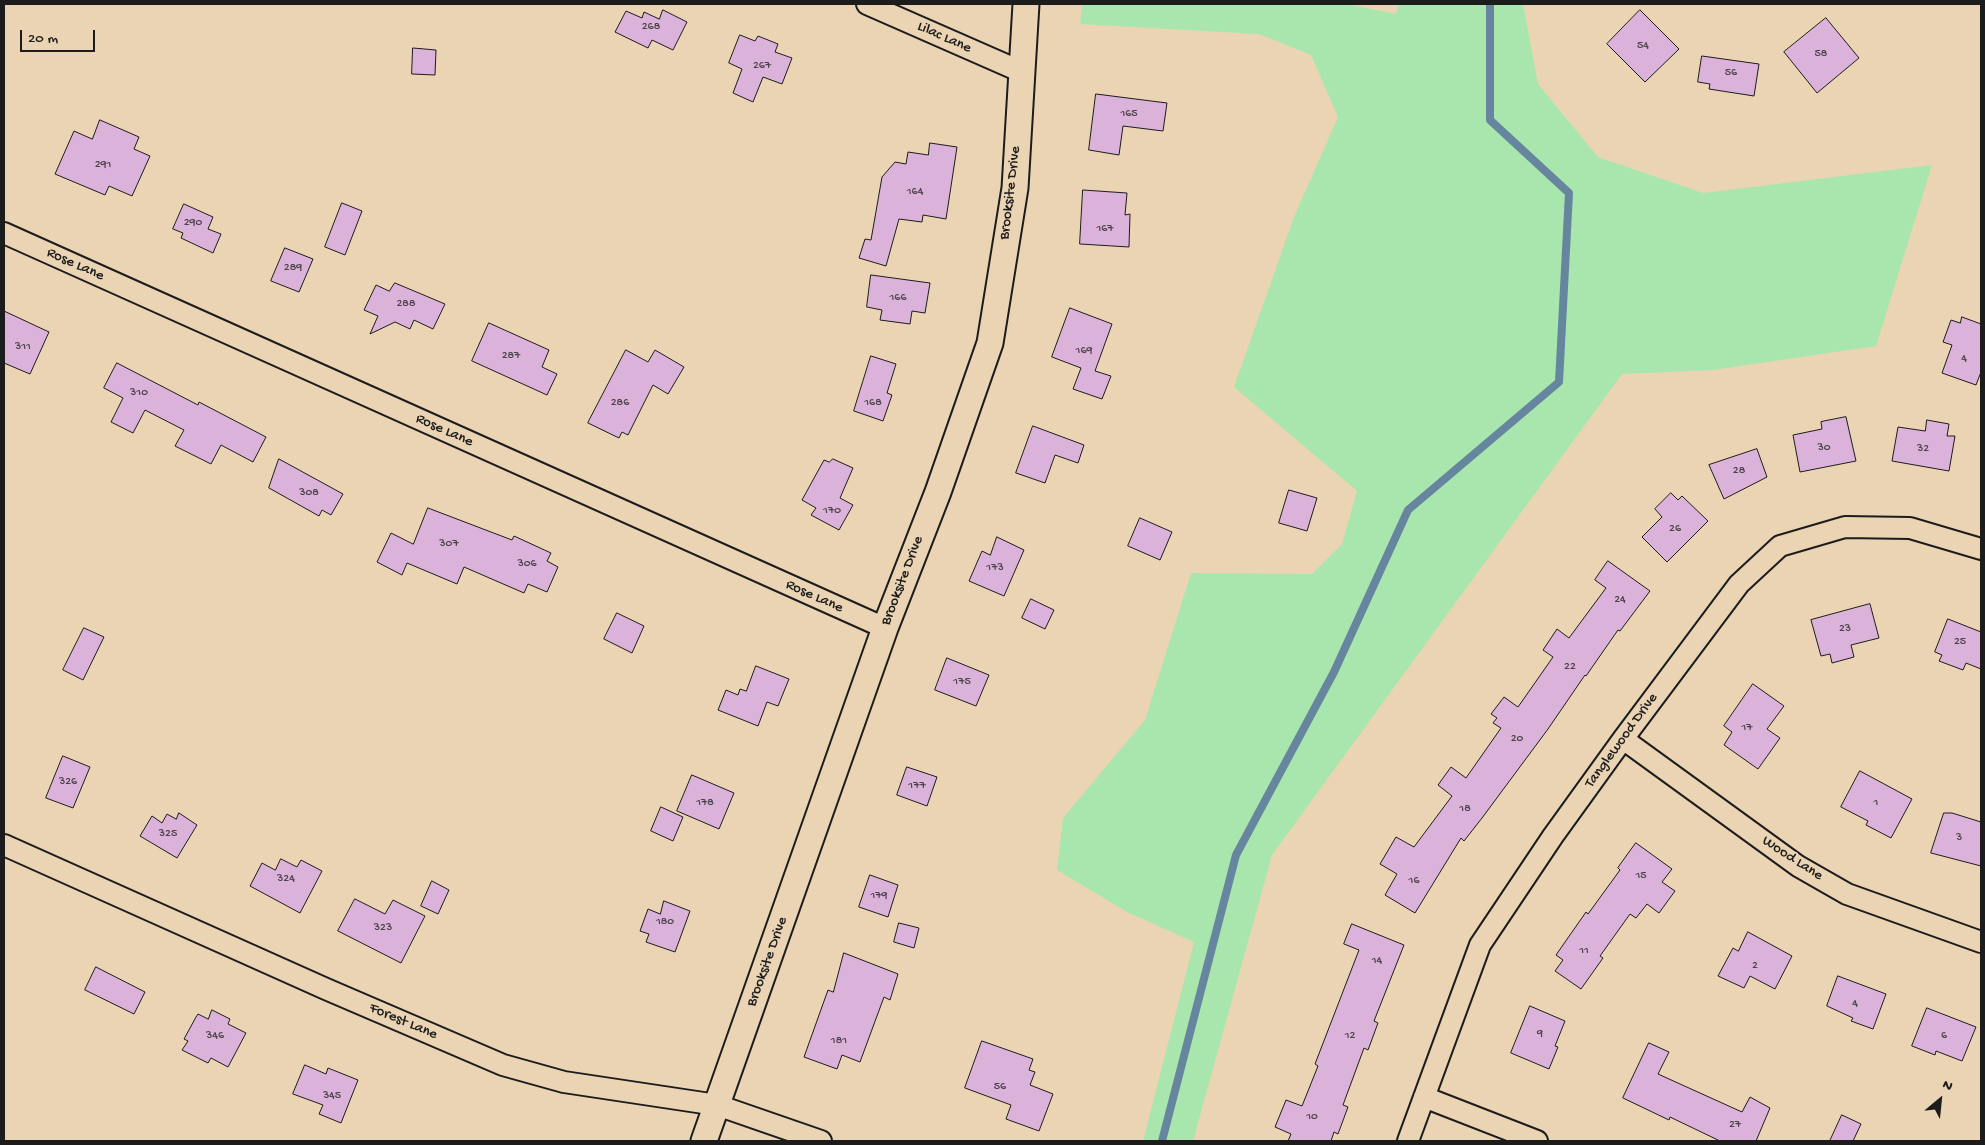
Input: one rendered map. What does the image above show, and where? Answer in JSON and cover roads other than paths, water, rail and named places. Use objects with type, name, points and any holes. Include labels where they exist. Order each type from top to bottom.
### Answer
[{"type":"street","name":"Lilac Lane","points":[[867,4],[1022,72]]},
{"type":"street","name":"Brooksite Drive","points":[[704,1141],[885,628],[938,492],[990,343],[1015,188],[1026,4]]},
{"type":"street","name":"Rose Lane","points":[[4,233],[885,628]]},
{"type":"street","name":"Tanglewood Drive","points":[[1408,1141],[1480,945],[1623,739],[1739,584],[1780,546],[1845,527],[1910,528],[1981,549]]},
{"type":"street","name":"Wood Lane","points":[[1623,739],[1798,866],[1847,894],[1981,942]]},
{"type":"street","name":"Forest Lane","points":[[4,845],[326,989],[503,1065],[564,1082],[717,1105],[822,1141]]},
{"type":"street","points":[[1424,1098],[1537,1141]]},
{"type":"waterway","points":[[1162,1141],[1236,855],[1334,672],[1408,510],[1559,382],[1569,193],[1490,120],[1490,4]]}]
